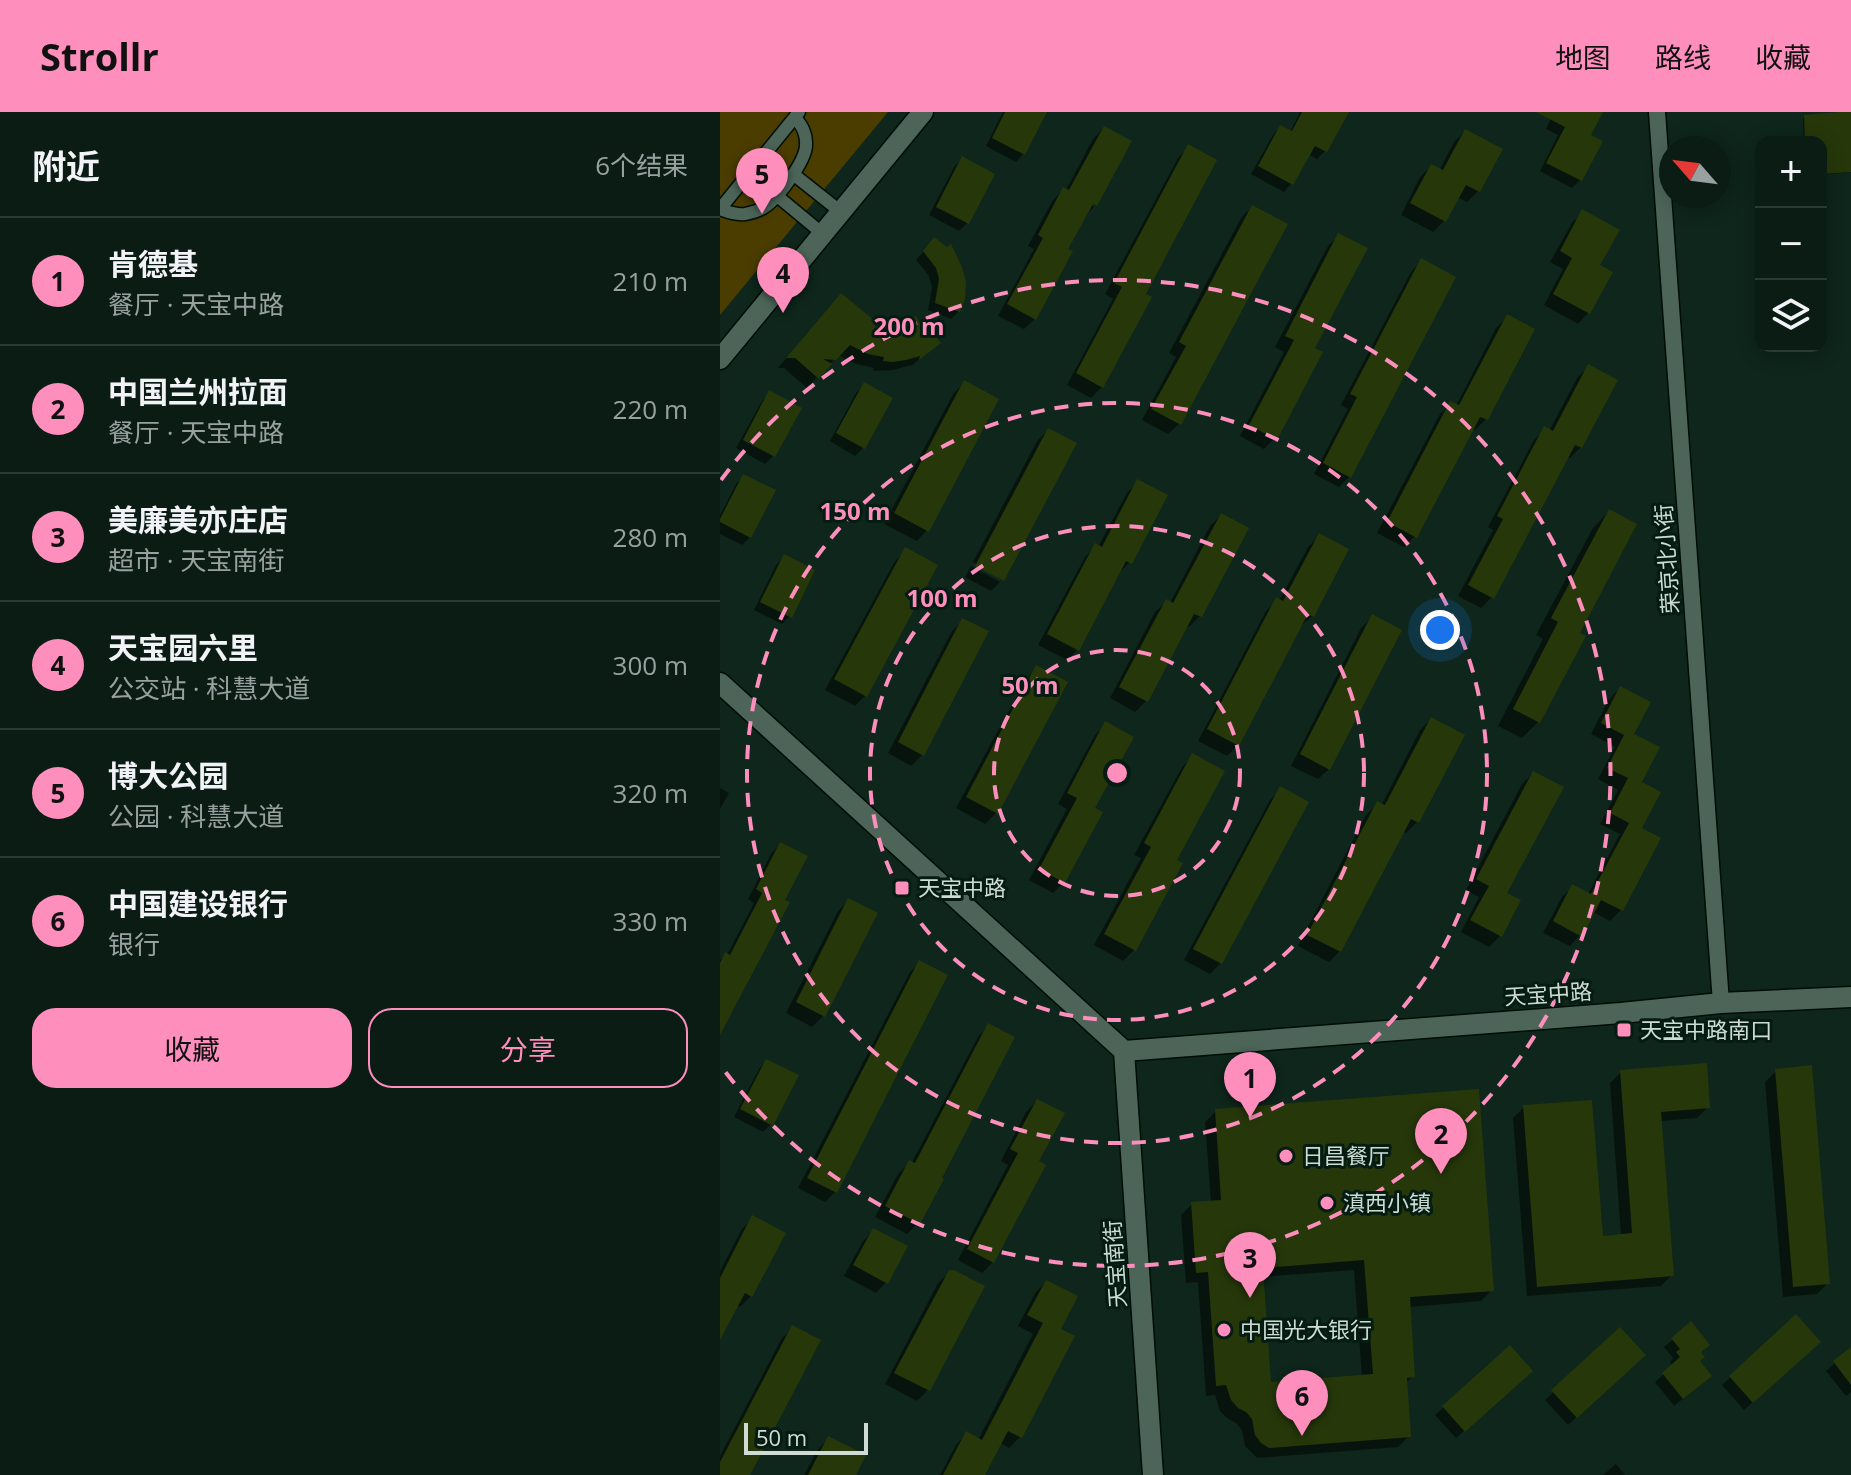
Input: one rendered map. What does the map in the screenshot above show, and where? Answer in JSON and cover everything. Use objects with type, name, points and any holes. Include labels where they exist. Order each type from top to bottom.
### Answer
[{"type":"street","points":[[720,359],[923,112]]},
{"type":"street","name":"荣京北小街","points":[[1657,112],[1721,1003]]},
{"type":"street","points":[[797,114],[807,144],[800,165],[793,174],[765,207],[755,212],[741,215],[720,209],[797,114]]},
{"type":"street","points":[[793,174],[841,212]]},
{"type":"street","points":[[776,195],[823,234]]},
{"type":"street","points":[[720,683],[1124,1051]]},
{"type":"street","name":"天宝中路","points":[[1124,1051],[1721,1003],[1851,997]]},
{"type":"street","name":"天宝南街","points":[[1124,1051],[1153,1475]]},
{"type":"shaded area","points":[[720,112],[888,112],[720,315]]},
{"type":"building","points":[[1005,112],[1047,112],[1025,155],[992,138]]},
{"type":"building","points":[[1302,112],[1349,112],[1327,152],[1315,146],[1293,185],[1258,166],[1280,125],[1292,131]]},
{"type":"building","points":[[1536,112],[1603,112],[1591,135],[1603,141],[1582,181],[1546,163],[1565,127]]},
{"type":"building","points":[[1851,112],[1851,172],[1827,174],[1827,136],[1805,136],[1804,115]]},
{"type":"building","points":[[1104,126],[1132,141],[1097,206],[1093,204],[1068,249],[1073,251],[1036,320],[1007,304],[1043,238],[1038,235],[1063,187],[1069,190]]},
{"type":"building","points":[[1465,129],[1503,149],[1480,192],[1466,185],[1446,222],[1410,203],[1431,164],[1443,170]]},
{"type":"building","points":[[1188,144],[1217,160],[1146,294],[1152,297],[1103,388],[1076,373],[1122,287],[1114,283]]},
{"type":"building","points":[[962,156],[995,174],[969,224],[936,207]]},
{"type":"building","points":[[1252,205],[1288,224],[1181,425],[1151,409],[1186,346],[1179,342]]},
{"type":"building","points":[[1582,209],[1620,230],[1600,265],[1613,272],[1590,314],[1553,294],[1572,258],[1560,251]]},
{"type":"building","points":[[1338,233],[1368,248],[1315,348],[1323,352],[1277,440],[1249,425],[1294,340],[1285,336]]},
{"type":"building","points":[[934,237],[947,247],[951,244],[962,267],[966,282],[960,312],[935,303],[939,279],[936,268],[923,251]]},
{"type":"building","points":[[1421,258],[1456,277],[1351,478],[1323,463],[1357,397],[1350,394]]},
{"type":"building","points":[[841,293],[880,325],[901,324],[916,316],[926,334],[928,326],[941,343],[919,360],[920,356],[892,362],[883,361],[884,357],[868,354],[850,345],[836,360],[823,359],[832,364],[819,379],[795,358],[786,358]]},
{"type":"building","points":[[1507,314],[1535,329],[1488,420],[1480,417],[1417,538],[1387,522],[1450,401],[1459,405]]},
{"type":"building","points":[[1588,364],[1618,380],[1582,448],[1575,445],[1494,599],[1468,585],[1503,519],[1497,516],[1544,426],[1553,431]]},
{"type":"building","points":[[964,380],[999,399],[929,532],[894,513]]},
{"type":"building","points":[[864,382],[893,398],[865,449],[836,433]]},
{"type":"building","points":[[769,390],[802,408],[775,457],[743,440]]},
{"type":"building","points":[[1048,428],[1077,443],[1004,581],[975,566]]},
{"type":"building","points":[[743,474],[776,490],[751,538],[720,522]]},
{"type":"building","points":[[1137,479],[1168,495],[1132,564],[1126,561],[1079,651],[1047,634],[1095,543],[1102,547]]},
{"type":"building","points":[[1609,509],[1637,524],[1580,633],[1586,636],[1540,723],[1513,709],[1558,622],[1551,618]]},
{"type":"building","points":[[1221,513],[1249,528],[1202,617],[1194,614],[1148,702],[1119,687],[1166,599],[1173,603]]},
{"type":"building","points":[[1319,533],[1349,549],[1314,617],[1308,614],[1239,746],[1207,729],[1276,597],[1283,601]]},
{"type":"building","points":[[905,547],[938,565],[867,697],[834,679]]},
{"type":"building","points":[[784,554],[815,570],[792,618],[760,602]]},
{"type":"building","points":[[1372,614],[1402,630],[1330,770],[1300,754]]},
{"type":"building","points":[[962,618],[989,631],[924,756],[898,742]]},
{"type":"building","points":[[1036,665],[1068,682],[998,814],[966,797]]},
{"type":"building","points":[[1620,686],[1651,702],[1634,734],[1660,747],[1642,782],[1661,792],[1642,828],[1661,838],[1623,911],[1601,900],[1582,937],[1553,921],[1572,884],[1591,894],[1629,823],[1610,813],[1628,778],[1607,768],[1624,735],[1601,723]]},
{"type":"building","points":[[1431,717],[1465,735],[1419,823],[1411,819],[1341,952],[1307,935],[1377,801],[1385,805]]},
{"type":"building","points":[[1105,721],[1134,737],[1095,808],[1103,812],[1065,883],[1039,869],[1077,798],[1067,793]]},
{"type":"building","points":[[1192,753],[1225,771],[1177,860],[1183,863],[1136,951],[1104,934],[1151,847],[1144,843]]},
{"type":"building","points":[[1533,771],[1564,787],[1507,893],[1521,900],[1502,937],[1470,920],[1489,886],[1476,879]]},
{"type":"building","points":[[1280,786],[1309,802],[1222,964],[1193,949]]},
{"type":"building","points":[[780,842],[808,856],[785,900],[790,902],[720,1035],[720,963],[725,952],[730,955],[762,893],[756,889]]},
{"type":"building","points":[[848,898],[878,913],[825,1017],[796,1002]]},
{"type":"building","points":[[919,960],[948,975],[837,1193],[807,1178]]},
{"type":"building","points":[[988,1023],[1015,1037],[920,1224],[885,1206],[909,1160],[915,1163]]},
{"type":"building","points":[[766,1059],[799,1075],[773,1126],[740,1109]]},
{"type":"building","points":[[1707,1063],[1710,1108],[1661,1112],[1674,1276],[1537,1287],[1523,1105],[1592,1100],[1603,1236],[1632,1233],[1620,1070]]},
{"type":"building","points":[[1812,1065],[1830,1284],[1793,1287],[1775,1069]]},
{"type":"building","points":[[1479,1089],[1494,1291],[1410,1297],[1415,1377],[1407,1378],[1411,1437],[1269,1448],[1255,1435],[1252,1419],[1231,1400],[1226,1385],[1216,1386],[1208,1272],[1196,1273],[1191,1202],[1221,1200],[1215,1109]],"holes":[[[1364,1260],[1373,1374],[1271,1382],[1263,1268]]]},
{"type":"building","points":[[1037,1099],[1065,1113],[1039,1161],[1046,1165],[994,1263],[967,1249],[1018,1153],[1010,1149]]},
{"type":"building","points":[[752,1215],[786,1233],[752,1297],[745,1293],[720,1340],[720,1278]]},
{"type":"building","points":[[873,1228],[908,1246],[888,1284],[853,1265]]},
{"type":"building","points":[[949,1270],[985,1286],[930,1391],[894,1373]]},
{"type":"building","points":[[1046,1280],[1078,1296],[1061,1329],[1075,1336],[1022,1438],[1008,1431],[985,1475],[943,1475],[966,1431],[982,1440],[1043,1323],[1027,1315]]},
{"type":"building","points":[[1796,1314],[1821,1342],[1753,1403],[1729,1376]]},
{"type":"building","points":[[1691,1321],[1710,1345],[1701,1352],[1705,1357],[1700,1361],[1712,1376],[1683,1399],[1662,1373],[1680,1357],[1676,1352],[1680,1349],[1671,1338]]},
{"type":"building","points":[[792,1325],[821,1340],[750,1475],[720,1475],[720,1462]]},
{"type":"building","points":[[1620,1327],[1646,1355],[1577,1418],[1551,1390]]},
{"type":"building","points":[[1510,1345],[1533,1371],[1465,1432],[1442,1406]]},
{"type":"building","points":[[1851,1347],[1851,1385],[1833,1361]]},
{"type":"building","points":[[828,1436],[866,1455],[856,1475],[808,1475]]},
{"type":"place","name":"博大公园","points":[[762,214]]},
{"type":"place","name":"天宝园六里","points":[[783,313]]},
{"type":"place","name":"天宝中路","points":[[902,888]]},
{"type":"place","name":"天宝中路南口","points":[[1624,1030]]},
{"type":"place","name":"肯德基","points":[[1250,1118]]},
{"type":"place","name":"日昌餐厅","points":[[1286,1156]]},
{"type":"place","name":"中国兰州拉面","points":[[1441,1174]]},
{"type":"place","name":"滇西小镇","points":[[1327,1203]]},
{"type":"place","name":"美廉美亦庄店","points":[[1250,1298]]},
{"type":"place","name":"中国光大银行","points":[[1224,1330]]},
{"type":"place","name":"中国建设银行","points":[[1302,1436]]}]
